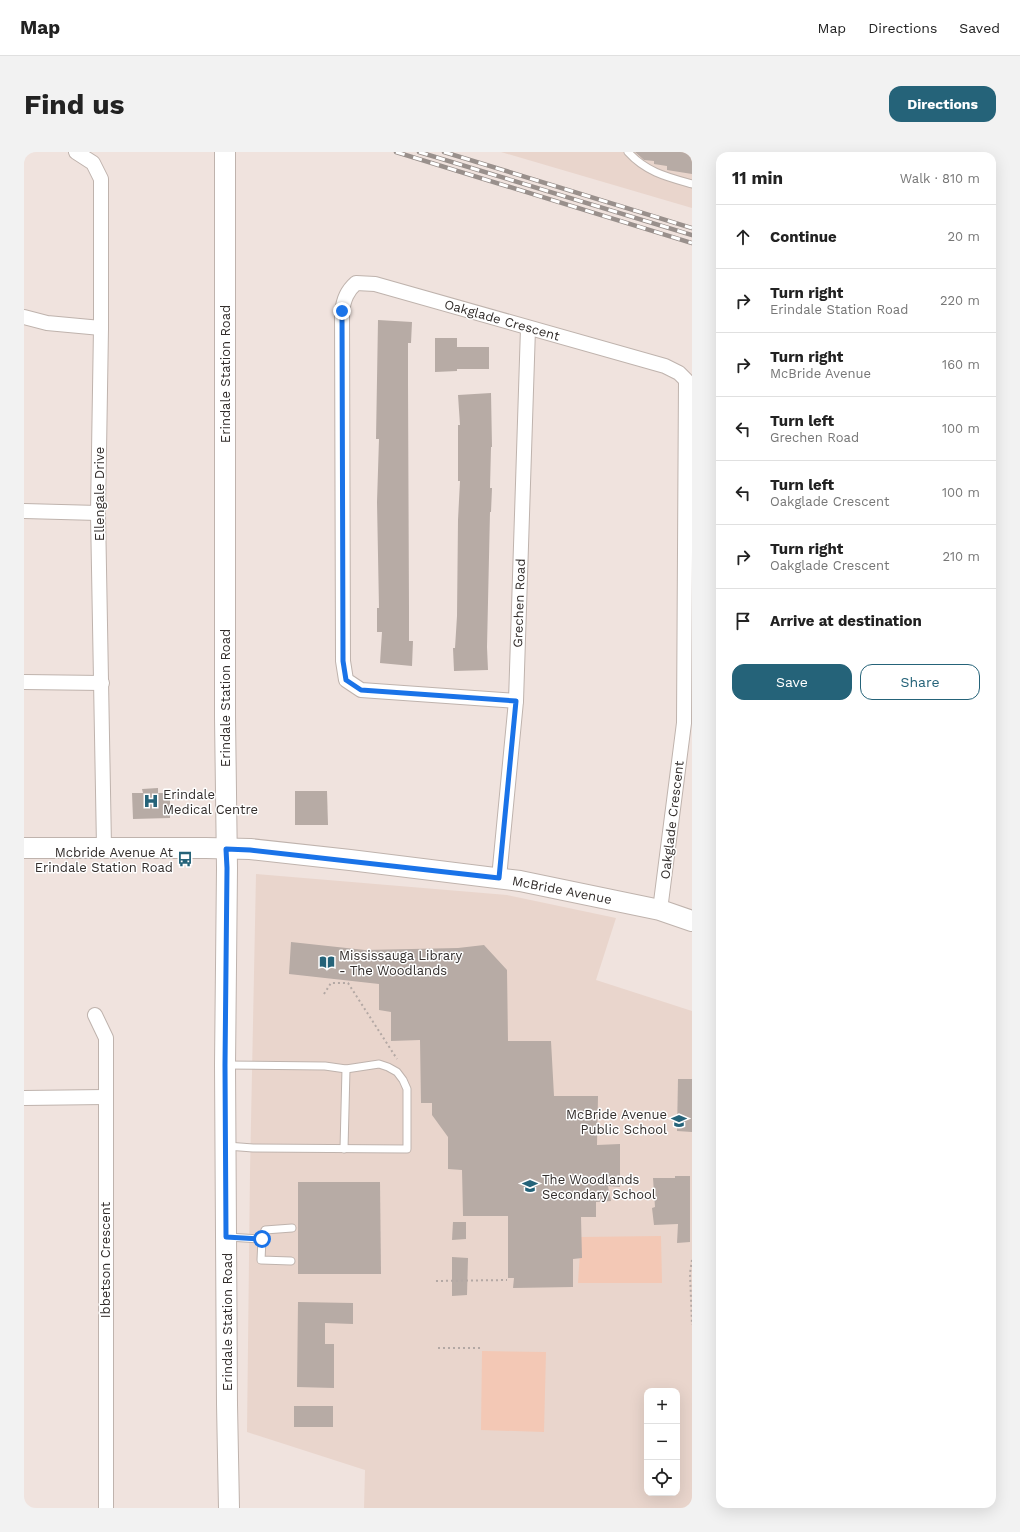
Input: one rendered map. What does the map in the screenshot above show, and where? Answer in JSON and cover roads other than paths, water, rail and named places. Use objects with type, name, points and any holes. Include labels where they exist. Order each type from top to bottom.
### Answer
[{"type":"street","name":"Ellengale Drive","points":[[76,152],[93,163],[101,179],[102,328],[98,513],[104,847]]},
{"type":"street","name":"Erindale Station Road","points":[[225,152],[227,868],[225,1065],[229,1508]]},
{"type":"street","name":"Oakglade Crescent","points":[[516,701],[361,690],[346,680],[343,661],[342,311],[344,300],[349,290],[356,283],[375,284],[665,366],[679,373],[686,380],[684,723],[660,910]]},
{"type":"street","points":[[24,317],[47,323],[102,328]]},
{"type":"street","name":"Grechen Road","points":[[499,878],[516,701],[528,328]]},
{"type":"street","points":[[24,511],[98,513]]},
{"type":"street","points":[[24,682],[102,683]]},
{"type":"street","name":"McBride Avenue","points":[[24,848],[104,847],[265,851],[499,878],[576,892],[660,910],[692,921]]},
{"type":"street","name":"Ibbetson Crescent","points":[[95,1015],[106,1038],[106,1508]]},
{"type":"street","points":[[24,1098],[105,1097]]},
{"type":"lane","points":[[628,152],[659,175],[692,184]]},
{"type":"lane","points":[[225,1065],[325,1066],[346,1069],[379,1064],[397,1072],[407,1089],[407,1149],[253,1148],[226,1146]]},
{"type":"lane","points":[[344,1149],[346,1069]]},
{"type":"lane","points":[[291,1261],[261,1260],[262,1239],[265,1230],[292,1228]]},
{"type":"lane","points":[[226,1237],[262,1239]]},
{"type":"railway","points":[[396,152],[692,243]]},
{"type":"railway","points":[[419,152],[692,235]]},
{"type":"railway","points":[[444,152],[692,228]]},
{"type":"place","name":"Erindale Medical Centre","points":[[151,801]]},
{"type":"place","name":"Mcbride Avenue At Erindale Station Road","points":[[185,859]]},
{"type":"place","name":"Mississauga Library - The Woodlands","points":[[327,962]]},
{"type":"place","name":"McBride Avenue Public School","points":[[679,1121]]},
{"type":"place","name":"The Woodlands Secondary School","points":[[530,1186]]}]
